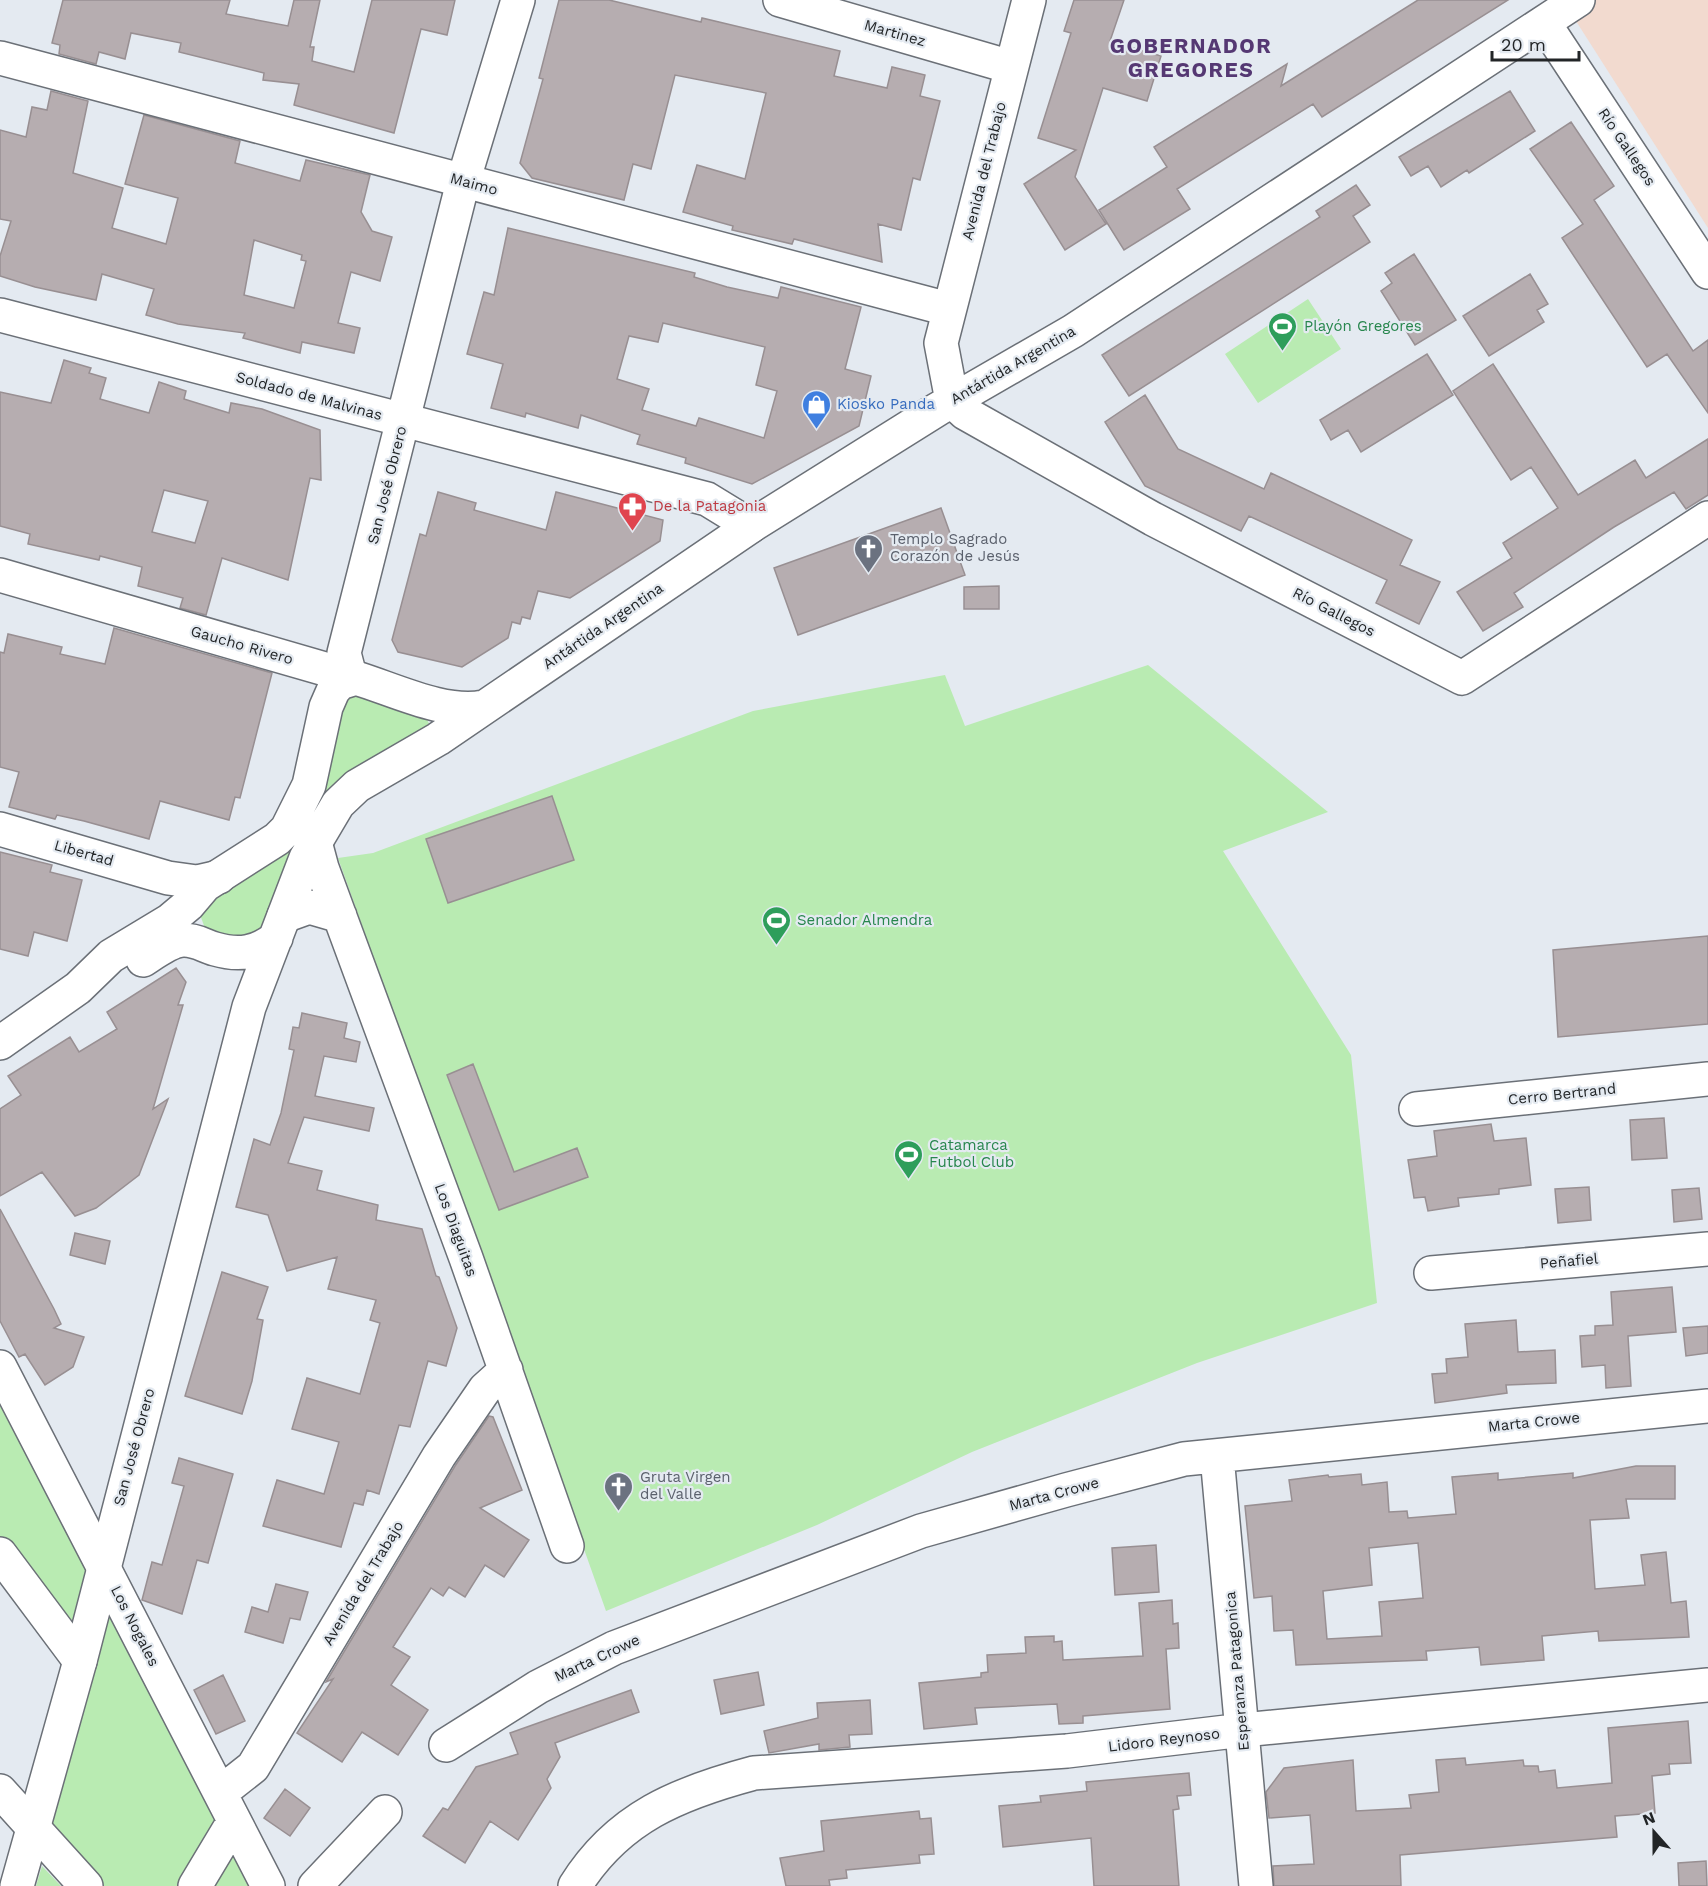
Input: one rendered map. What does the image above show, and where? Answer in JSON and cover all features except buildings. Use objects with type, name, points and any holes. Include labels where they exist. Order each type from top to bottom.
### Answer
[{"type":"street","name":"San José Obrero","points":[[356,678],[349,672],[344,653],[463,182],[518,0]]},
{"type":"street","name":"Martinez","points":[[780,0],[1011,67]]},
{"type":"street","name":"Avenida del Trabajo","points":[[952,401],[940,343],[1029,0]]},
{"type":"street","name":"Antártida Argentina","points":[[357,786],[438,739],[751,526],[952,401],[1073,331],[1578,0]]},
{"type":"street","name":"Río Gallegos","points":[[1544,23],[1708,272]]},
{"type":"street","name":"Maimo","points":[[0,58],[948,309]]},
{"type":"street","name":"Soldado de Malvinas","points":[[0,315],[707,500],[751,526]]},
{"type":"street","name":"Río Gallegos","points":[[952,401],[964,413],[1154,519],[1462,678],[1708,518]]},
{"type":"street","name":"Gaucho Rivero","points":[[0,575],[356,678],[436,704],[460,710],[484,707]]},
{"type":"street","points":[[0,1042],[78,988],[111,956],[169,921],[188,905],[205,885],[277,839],[287,829],[309,785],[326,707],[333,691],[340,683],[356,678]]},
{"type":"street","points":[[436,704],[445,722],[438,739]]},
{"type":"street","name":"San José Obrero","points":[[17,1886],[80,1661],[103,1564],[249,1007],[295,882],[332,812],[357,786]]},
{"type":"street","name":"Libertad","points":[[0,829],[168,878],[198,882],[219,877]]},
{"type":"street","name":"Los Diaguitas","points":[[315,842],[322,868],[506,1370],[567,1546]]},
{"type":"street","points":[[168,878],[179,888],[211,946]]},
{"type":"street","points":[[78,988],[120,973],[182,940],[252,952],[261,949],[280,927],[309,907],[319,908],[340,916]]},
{"type":"street","name":"San José Obrero","points":[[211,946],[247,966],[249,1007]]},
{"type":"street","name":"Cerro Bertrand","points":[[1416,1109],[1708,1079]]},
{"type":"street","name":"Peñafiel","points":[[1431,1273],[1708,1249]]},
{"type":"street","name":"Los Nogales","points":[[0,1367],[268,1886]]},
{"type":"street","name":"Avenida del Trabajo","points":[[227,1807],[439,1456],[484,1389],[506,1370]]},
{"type":"street","name":"Marta Crowe","points":[[446,1745],[538,1687],[588,1659],[921,1531],[1184,1459],[1708,1406]]},
{"type":"street","name":"Esperanza Patagonica","points":[[1217,1456],[1256,1886]]},
{"type":"street","points":[[0,1554],[80,1661]]},
{"type":"street","name":"Lidoro Reynoso","points":[[575,1886],[597,1853],[630,1824],[712,1784],[754,1773],[1067,1752],[1242,1730],[1708,1685]]},
{"type":"street","points":[[0,1791],[86,1886]]},
{"type":"street","points":[[195,1886],[227,1807]]},
{"type":"street","points":[[315,1886],[385,1812]]},
{"type":"shaded area","points":[[1578,0],[1708,0],[1708,228],[1567,7]]},
{"type":"green space","name":"Playón Gregores","points":[[1308,299],[1341,349],[1258,403],[1225,354]]},
{"type":"green space","name":"Catamarca Futbol Club","points":[[1148,665],[1328,812],[1223,851],[1351,1055],[1377,1303],[1197,1363],[972,1452],[817,1525],[606,1611],[338,858],[373,853],[753,711],[945,675],[965,726]]},
{"type":"green space","points":[[351,691],[423,710],[430,726],[360,771],[272,922],[241,944],[206,931],[199,912],[202,899],[266,860]]},
{"type":"green space","points":[[0,1369],[268,1886],[86,1886],[34,1827],[80,1662],[0,1554]]},
{"type":"green space","points":[[42,1866],[61,1886],[36,1886]]},
{"type":"place","name":"Playón Gregores","points":[[1283,352]]},
{"type":"place","name":"Kiosko Panda","points":[[816,430]]},
{"type":"place","name":"De la Patagonia","points":[[632,532]]},
{"type":"place","name":"Templo Sagrado Corazón de Jesús","points":[[869,574]]},
{"type":"place","name":"Senador Almendra","points":[[776,946]]},
{"type":"place","name":"Catamarca Futbol Club","points":[[908,1180]]},
{"type":"place","name":"Gruta Virgen del Valle","points":[[619,1512]]},
{"type":"district","name":"GOBERNADOR GREGORES","points":[[1191,58]]}]
